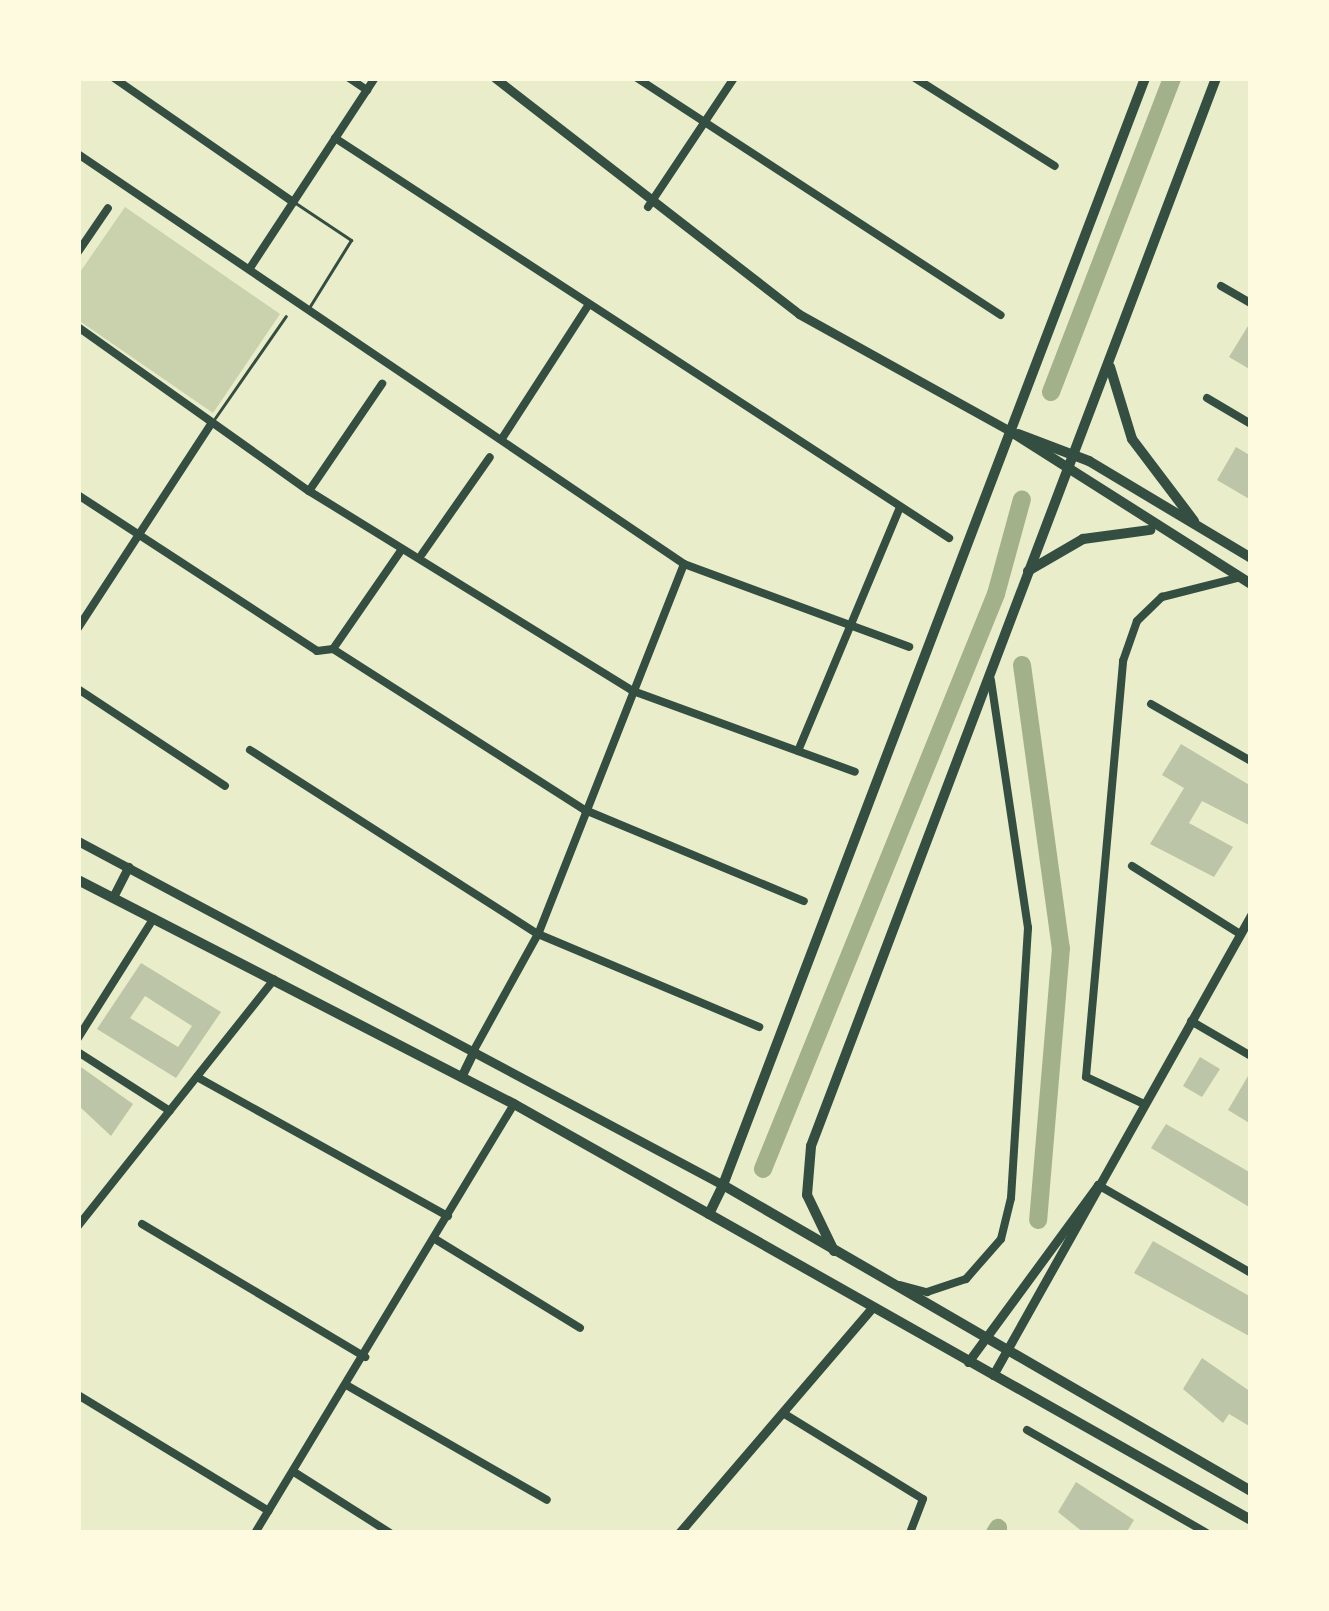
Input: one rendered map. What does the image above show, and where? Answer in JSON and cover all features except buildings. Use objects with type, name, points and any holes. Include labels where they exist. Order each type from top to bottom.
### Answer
[{"type":"main road","points":[[709,1214],[1145,78]]},
{"type":"main road","points":[[834,1251],[807,1195],[811,1146],[988,667],[1066,477],[1216,78]]},
{"type":"main road","points":[[1110,356],[1132,439],[1204,532]]},
{"type":"main road","points":[[1010,431],[1074,454],[1251,558]]},
{"type":"main road","points":[[1010,431],[1066,477],[1245,581]]},
{"type":"main road","points":[[1026,572],[1083,538],[1155,531]]},
{"type":"main road","points":[[78,880],[514,1104],[1251,1520]]},
{"type":"main road","points":[[723,1184],[876,1278],[1251,1491]]},
{"type":"street","points":[[114,78],[293,202]]},
{"type":"street","points":[[349,78],[367,90]]},
{"type":"street","points":[[250,268],[375,78]]},
{"type":"street","points":[[495,78],[648,207],[799,314],[1010,431]]},
{"type":"street","points":[[638,78],[1001,314]]},
{"type":"street","points":[[648,207],[734,78]]},
{"type":"street","points":[[917,79],[1055,166]]},
{"type":"street","points":[[335,138],[949,538]]},
{"type":"street","points":[[79,153],[684,564],[909,647]]},
{"type":"street","points":[[78,252],[108,208]]},
{"type":"street","points":[[1221,286],[1251,303]]},
{"type":"street","points":[[503,437],[589,304]]},
{"type":"street","points":[[78,327],[309,491],[401,549],[422,554],[633,691],[855,772]]},
{"type":"street","points":[[309,491],[382,384]]},
{"type":"street","points":[[1207,398],[1251,424]]},
{"type":"street","points":[[78,628],[211,424]]},
{"type":"street","points":[[422,554],[490,457]]},
{"type":"street","points":[[78,495],[316,651],[333,649],[585,810],[804,901]]},
{"type":"street","points":[[798,751],[900,508]]},
{"type":"street","points":[[333,649],[401,549]]},
{"type":"street","points":[[461,1077],[538,934],[684,564]]},
{"type":"street","points":[[1144,1104],[1086,1077],[1123,662],[1137,621],[1162,597],[1245,581]]},
{"type":"street","points":[[876,1278],[927,1292],[966,1280],[1001,1239],[1011,1198],[1028,928],[988,667]]},
{"type":"street","points":[[78,688],[225,786]]},
{"type":"street","points":[[1150,704],[1251,761]]},
{"type":"street","points":[[250,750],[538,934],[759,1027]]},
{"type":"street","points":[[78,841],[723,1184]]},
{"type":"street","points":[[1132,866],[1240,934]]},
{"type":"street","points":[[113,897],[128,867]]},
{"type":"street","points":[[993,1375],[1251,915]]},
{"type":"street","points":[[78,1038],[154,918]]},
{"type":"street","points":[[80,1221],[274,980]]},
{"type":"street","points":[[1191,1021],[1251,1056]]},
{"type":"street","points":[[78,1052],[170,1111]]},
{"type":"street","points":[[197,1077],[448,1216]]},
{"type":"street","points":[[256,1533],[514,1104]]},
{"type":"street","points":[[1098,1185],[1251,1273]]},
{"type":"street","points":[[968,1361],[1098,1185]]},
{"type":"street","points":[[142,1224],[365,1357]]},
{"type":"street","points":[[435,1239],[580,1328]]},
{"type":"street","points":[[680,1533],[872,1309]]},
{"type":"street","points":[[348,1386],[547,1499]]},
{"type":"street","points":[[78,1395],[269,1511]]},
{"type":"street","points":[[783,1413],[923,1499],[910,1533]]},
{"type":"street","points":[[1027,1430],[1208,1533]]},
{"type":"street","points":[[294,1472],[390,1533]]},
{"type":"lane","points":[[293,202],[351,240],[309,308]]},
{"type":"lane","points":[[211,424],[286,316]]},
{"type":"green space","points":[[125,207],[280,314],[213,413],[78,320],[78,275]]},
{"type":"waterway","points":[[1051,392],[1172,78]]},
{"type":"waterway","points":[[763,1169],[996,594],[1022,499]]},
{"type":"waterway","points":[[1022,665],[1061,948],[1038,1220]]},
{"type":"waterway","points":[[995,1533],[998,1528]]}]
